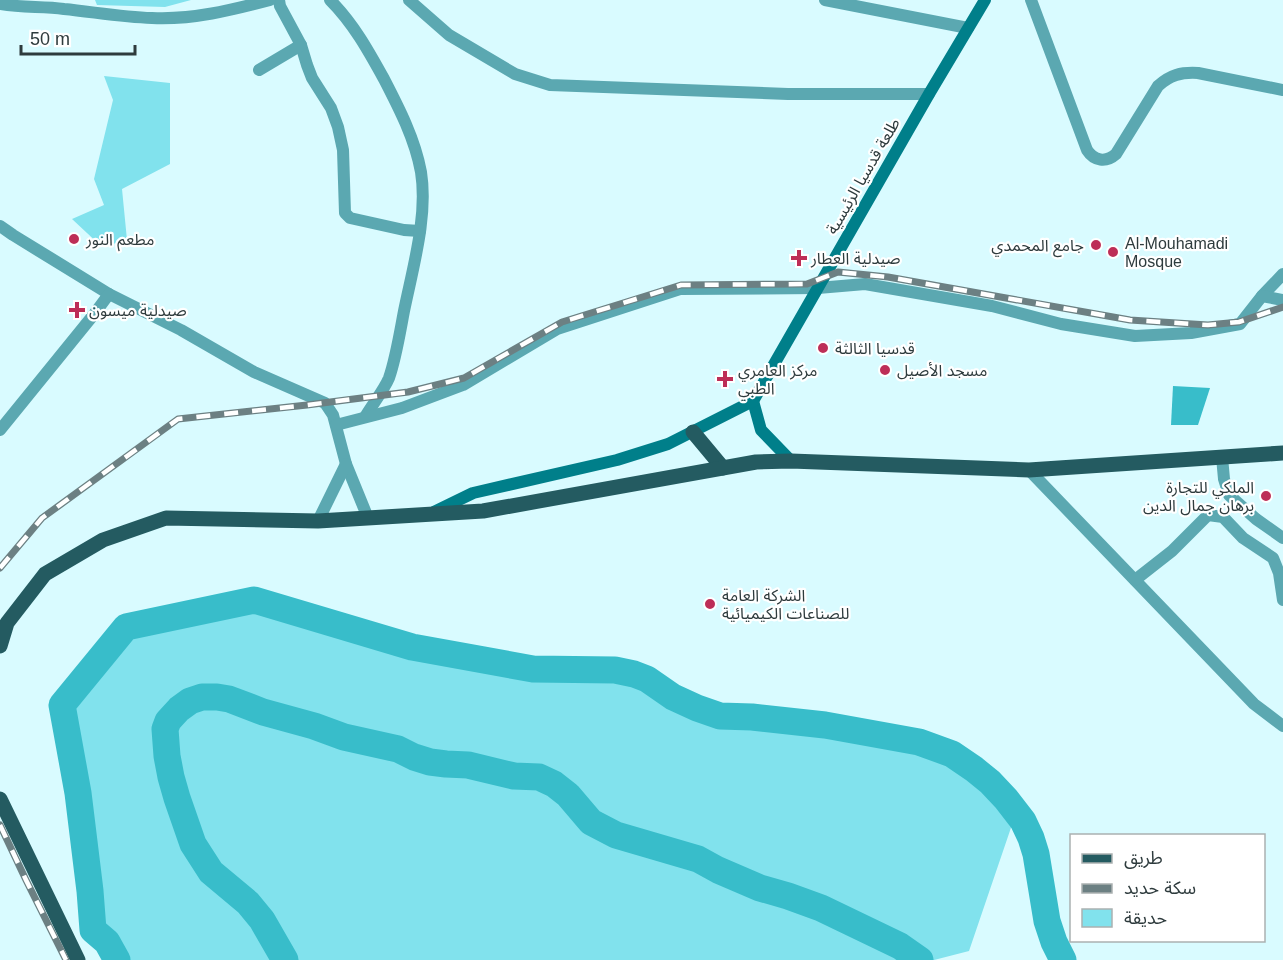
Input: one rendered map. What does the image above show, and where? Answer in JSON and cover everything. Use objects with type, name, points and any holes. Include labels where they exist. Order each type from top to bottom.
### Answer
[{"type":"main road","name":"طلعة قدسيا الرئيسية","points":[[753,401],[984,0]]},
{"type":"main road","points":[[428,515],[473,494],[617,460],[668,444],[753,401],[761,430],[791,461]]},
{"type":"main road","points":[[693,432],[723,468]]},
{"type":"main road","points":[[0,646],[7,622],[45,574],[103,540],[166,518],[318,521],[483,511],[756,462],[791,461],[1029,470],[1283,453]]},
{"type":"main road","points":[[0,799],[78,960]]},
{"type":"street","points":[[0,4],[17,7],[62,8],[110,15],[176,18],[225,11],[270,0]]},
{"type":"street","points":[[279,0],[301,45],[309,71],[331,108],[338,127],[343,150],[345,213],[350,218],[404,230],[420,231]]},
{"type":"street","points":[[330,0],[342,12],[363,41],[393,97],[410,134],[420,170],[423,192],[420,231],[399,338],[388,379],[365,417]]},
{"type":"street","points":[[410,0],[449,34],[515,74],[550,85],[788,94],[929,94]]},
{"type":"street","points":[[825,0],[968,28]]},
{"type":"street","points":[[1031,0],[1087,150],[1098,159],[1107,160],[1116,154],[1158,86],[1176,74],[1198,73],[1283,90]]},
{"type":"street","points":[[259,70],[301,45]]},
{"type":"street","points":[[0,226],[109,294],[181,330],[254,372],[325,403],[333,415],[346,464],[368,518]]},
{"type":"street","points":[[336,425],[402,408],[463,385],[557,329],[680,289],[818,288],[865,284],[992,306],[1061,324],[1135,336],[1191,333],[1240,324],[1283,274]]},
{"type":"street","points":[[0,430],[109,294]]},
{"type":"street","points":[[1262,296],[1283,300]]},
{"type":"street","points":[[1222,457],[1224,479],[1229,495],[1256,519],[1283,538]]},
{"type":"street","points":[[318,521],[346,464]]},
{"type":"street","points":[[1029,470],[1254,704],[1283,726]]},
{"type":"street","points":[[1135,580],[1172,550],[1208,515],[1223,518],[1243,538],[1273,558],[1283,600]]},
{"type":"green space","points":[[95,0],[191,0],[165,7],[97,5]]},
{"type":"green space","points":[[104,76],[170,83],[170,164],[122,189],[127,240],[102,247],[72,219],[104,205],[94,179],[113,100]]},
{"type":"green space","points":[[254,600],[425,649],[533,669],[634,674],[673,697],[720,716],[836,727],[919,742],[974,769],[1016,813],[969,951],[934,960],[918,960],[852,924],[774,894],[916,960],[285,960],[281,954],[284,960],[113,960],[93,930],[62,705],[126,627]],"holes":[[[377,744],[455,764],[426,761]],[[642,842],[680,853],[741,880]],[[232,891],[248,903],[269,935]]]},
{"type":"shaded area","points":[[1173,386],[1210,388],[1198,425],[1171,425]]},
{"type":"waterway","points":[[117,960],[107,942],[93,930],[78,793],[62,705],[126,627],[254,600],[412,647],[533,669],[615,670],[634,674],[647,679],[673,697],[720,716],[825,725],[919,742],[952,754],[990,782],[1023,821],[1036,854],[1047,921],[1063,960]]},
{"type":"waterway","points":[[285,960],[262,920],[248,903],[211,872],[193,844],[171,777],[165,729],[168,721],[190,701],[202,697],[229,699],[344,737],[398,749],[430,762],[468,765],[514,776],[539,777],[554,784],[568,795],[591,822],[616,835],[698,859],[760,888],[821,908],[900,946],[920,960]]},
{"type":"railway","points":[[0,568],[42,518],[178,419],[408,392],[464,378],[562,322],[681,285],[807,284],[838,272],[888,277],[1130,320],[1208,325],[1239,322],[1283,307]]},
{"type":"railway","points":[[0,825],[66,960]]},
{"type":"place","name":"مطعم النور","points":[[74,239]]},
{"type":"place","name":"جامع المحمدي","points":[[1096,245]]},
{"type":"place","name":"Al-Mouhamadi Mosque","points":[[1113,252]]},
{"type":"place","name":"صيدلية العطار","points":[[799,258]]},
{"type":"place","name":"صيدلية ميسون","points":[[77,310]]},
{"type":"place","name":"قدسيا الثالثة","points":[[823,348]]},
{"type":"place","name":"مسجد الأصيل","points":[[885,370]]},
{"type":"place","name":"مركز العامري الطبي","points":[[725,379]]},
{"type":"place","name":"الملكي للتجارة برهان جمال الدين","points":[[1266,496]]},
{"type":"place","name":"الشركة العامة للصناعات الكيميائية","points":[[710,604]]}]
